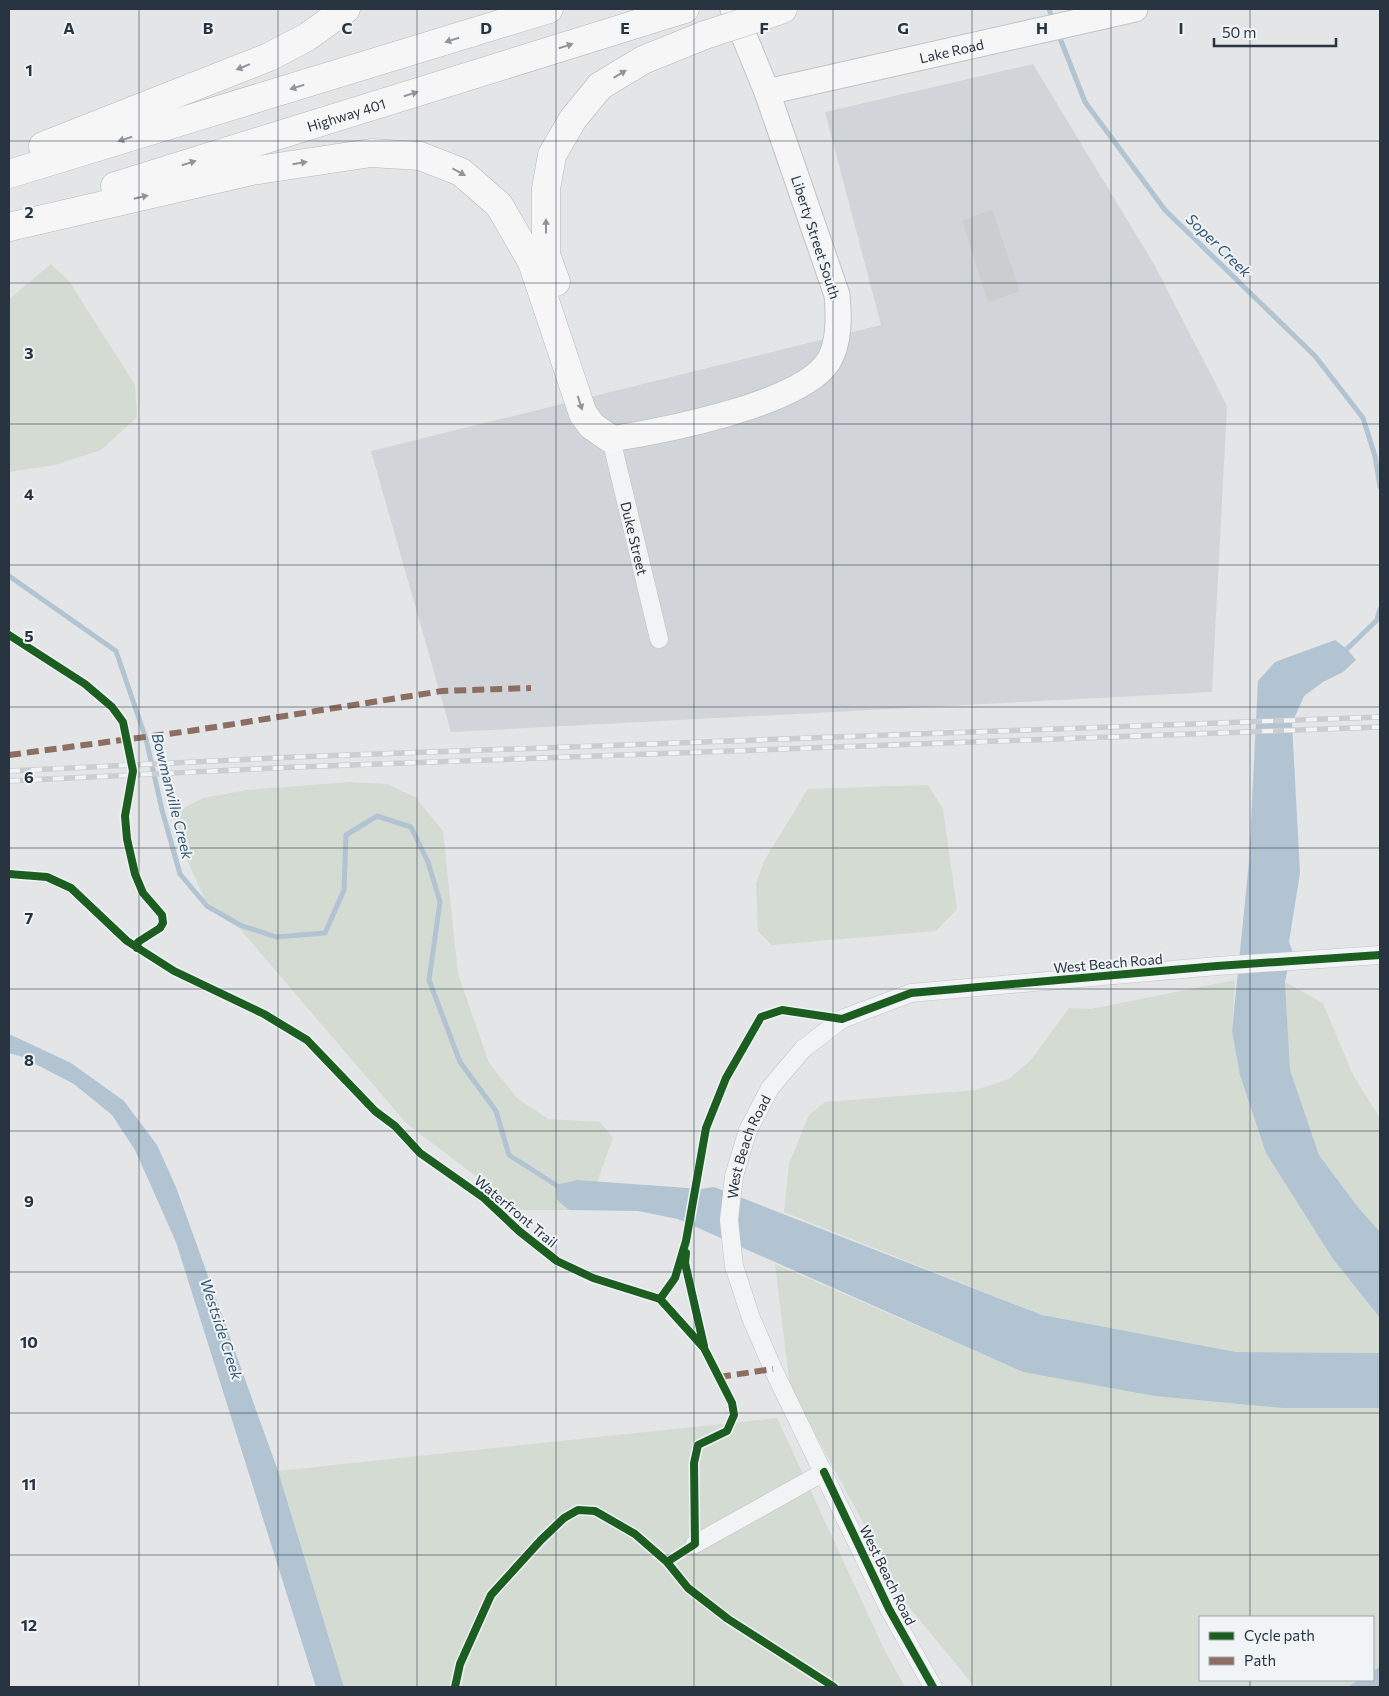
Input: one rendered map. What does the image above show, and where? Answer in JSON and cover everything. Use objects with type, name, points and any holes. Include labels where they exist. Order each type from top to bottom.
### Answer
[{"type":"highway","points":[[9,160],[269,57],[307,37],[346,9]]},
{"type":"highway","points":[[9,174],[549,9]]},
{"type":"highway","name":"Highway 401","points":[[9,218],[685,9]]},
{"type":"highway","points":[[611,439],[546,255],[546,189],[552,155],[573,119],[600,86],[643,60],[705,35],[773,12]]},
{"type":"highway","points":[[9,227],[251,171],[371,153],[420,156],[461,172],[499,205],[532,262],[583,414],[592,426],[611,439]]},
{"type":"main road","name":"Liberty Street South","points":[[611,439],[665,431],[733,413],[800,386],[817,374],[828,361],[840,318],[837,295],[767,92],[733,9]]},
{"type":"main road","name":"Lake Road","points":[[767,92],[1135,9]]},
{"type":"street","name":"Duke Street","points":[[611,439],[659,639]]},
{"type":"street","name":"West Beach Road","points":[[933,1687],[889,1609],[824,1472],[772,1369],[751,1318],[734,1266],[730,1220],[734,1176],[748,1130],[770,1088],[803,1049],[842,1019],[911,993],[1217,966],[1380,955]]},
{"type":"street","points":[[695,1544],[824,1472]]},
{"type":"shaded area","points":[[1033,64],[1155,266],[1227,406],[1212,692],[451,732],[371,451],[881,325],[825,112]]},
{"type":"shaded area","points":[[51,264],[69,281],[135,385],[137,417],[101,450],[55,465],[9,472],[9,299]]},
{"type":"shaded area","points":[[350,782],[387,784],[415,797],[443,831],[458,974],[489,1063],[517,1098],[548,1119],[600,1122],[613,1138],[597,1182],[577,1180],[557,1200],[569,1210],[520,1210],[406,1123],[240,929],[205,900],[176,835],[174,813],[203,798],[247,790]]},
{"type":"shaded area","points":[[928,785],[943,809],[957,909],[936,931],[772,945],[758,931],[756,884],[764,861],[808,789]]},
{"type":"shaded area","points":[[1235,980],[1232,1031],[1333,1259],[1380,1318],[1380,1353],[1236,1352],[1042,1315],[784,1212],[789,1164],[809,1115],[825,1102],[976,1090],[1009,1079],[1031,1060],[1069,1008],[1091,1009]]},
{"type":"shaded area","points":[[1285,982],[1323,1003],[1353,1075],[1380,1118],[1380,1232],[1357,1206],[1319,1155],[1290,1071]]},
{"type":"shaded area","points":[[775,1264],[1023,1372],[1283,1408],[1380,1408],[1380,1667],[1374,1670],[1374,1616],[1199,1616],[1199,1681],[1357,1681],[1347,1687],[975,1687],[908,1606],[790,1387]]},
{"type":"shaded area","points":[[777,1418],[885,1651],[905,1687],[344,1687],[278,1471]]},
{"type":"water","points":[[1335,640],[1347,649],[1356,660],[1343,672],[1323,682],[1304,696],[1292,723],[1300,873],[1289,942],[1292,950],[1285,982],[1290,1070],[1319,1155],[1357,1206],[1380,1232],[1380,1318],[1333,1259],[1266,1153],[1240,1075],[1232,1031],[1249,862],[1258,681],[1275,662]]},
{"type":"water","name":"Westside Creek","points":[[9,1034],[71,1063],[124,1101],[157,1145],[176,1187],[278,1471],[344,1687],[316,1687],[176,1242],[135,1150],[112,1115],[74,1084],[20,1056],[9,1053]]},
{"type":"water","points":[[577,1180],[701,1189],[714,1187],[1042,1315],[1236,1352],[1380,1353],[1380,1408],[1283,1408],[1155,1396],[1023,1372],[678,1219],[638,1211],[569,1210],[557,1200],[556,1185]]},
{"type":"water","points":[[1380,1667],[1380,1687],[1347,1687],[1357,1681],[1374,1681],[1374,1670]]},
{"type":"building","points":[[992,209],[1020,291],[988,302],[962,221]]},
{"type":"waterway","name":"Soper Creek","points":[[1049,9],[1053,20]]},
{"type":"waterway","name":"Soper Creek","points":[[1058,33],[1085,102],[1165,210],[1315,356],[1363,418],[1375,456],[1380,487]]},
{"type":"waterway","name":"Bowmanville Creek","points":[[9,576],[116,651],[146,739],[162,810],[180,874],[207,906],[240,925],[276,937],[325,933],[344,890],[346,835],[377,816],[411,827],[428,862],[440,902],[429,980],[460,1062],[496,1111],[509,1155],[556,1185]]},
{"type":"waterway","name":"Soper Creek","points":[[1347,649],[1377,620],[1380,609]]},
{"type":"railway","points":[[9,771],[295,757],[1380,717]]},
{"type":"railway","points":[[9,781],[297,767],[1380,727]]},
{"type":"marked path","points":[[9,755],[190,731],[442,691],[531,688]]},
{"type":"marked path","points":[[719,1377],[773,1369]]},
{"type":"cycle path","points":[[9,635],[85,684],[112,707],[123,722],[133,771],[125,816],[127,839],[135,874],[143,893],[162,915],[163,923],[160,928],[138,942],[137,948]]},
{"type":"cycle path","name":"Waterfront Trail","points":[[9,874],[47,877],[71,888],[127,941],[174,971],[264,1014],[307,1040],[375,1111],[395,1126],[420,1153],[484,1198],[519,1231],[557,1261],[593,1278],[660,1299],[704,1348],[732,1403],[734,1415],[727,1431],[698,1445],[694,1463],[695,1544],[667,1562]]},
{"type":"cycle path","points":[[660,1299],[675,1278],[686,1241],[706,1128],[726,1078],[761,1017],[782,1010],[842,1019],[911,993],[1217,966],[1380,955]]},
{"type":"cycle path","points":[[686,1253],[685,1263],[704,1346]]},
{"type":"cycle path","points":[[824,1472],[889,1609],[933,1687]]},
{"type":"cycle path","points":[[455,1687],[460,1664],[491,1595],[541,1540],[564,1518],[578,1510],[595,1511],[635,1534],[667,1562],[688,1588],[728,1619],[834,1687]]}]
